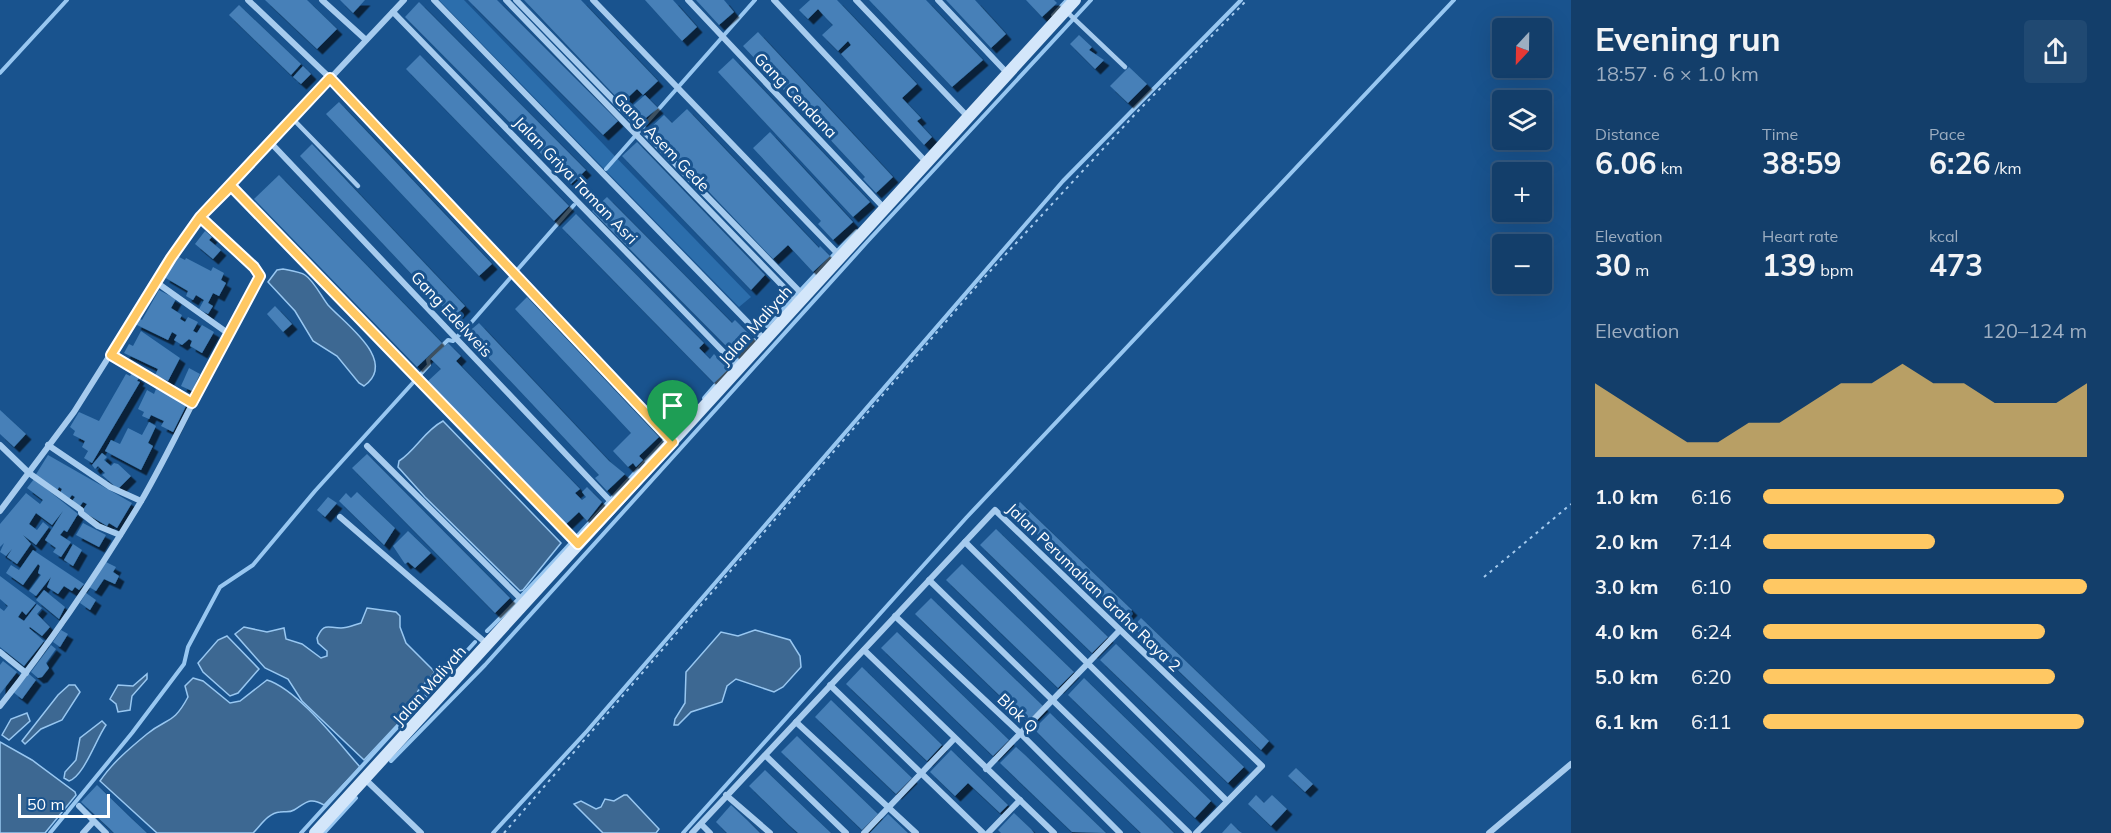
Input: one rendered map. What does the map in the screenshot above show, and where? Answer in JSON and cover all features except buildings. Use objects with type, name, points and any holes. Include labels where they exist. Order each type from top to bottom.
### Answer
[{"type":"street","points":[[248,0],[330,78],[509,271],[669,438]]},
{"type":"street","points":[[322,0],[366,40]]},
{"type":"street","points":[[0,511],[74,412],[200,217],[404,0]]},
{"type":"street","points":[[434,0],[761,336]]},
{"type":"street","name":"Gang Asem Gede","points":[[506,0],[632,130],[644,137]]},
{"type":"street","name":"Gang Asem Gede","points":[[516,0],[797,296]]},
{"type":"street","points":[[593,0],[837,253]]},
{"type":"street","name":"Gang Cendana","points":[[688,0],[882,206]]},
{"type":"street","points":[[774,0],[927,164]]},
{"type":"street","points":[[856,0],[964,114]]},
{"type":"street","points":[[938,0],[1004,70]]},
{"type":"street","name":"Jalan Maliyah","points":[[315,833],[487,645],[610,502],[797,296],[882,206],[927,164],[964,114],[1004,70],[1070,8]]},
{"type":"street","name":"Jalan Griya Taman Asri","points":[[393,12],[735,365]]},
{"type":"street","name":"Gang Edelweis","points":[[270,142],[610,502]]},
{"type":"street","points":[[231,186],[576,543]]},
{"type":"street","points":[[0,706],[67,617],[141,501],[260,276],[254,267],[200,217]]},
{"type":"street","points":[[156,282],[229,334]]},
{"type":"street","points":[[111,355],[192,403]]},
{"type":"street","points":[[48,445],[110,487],[141,501]]},
{"type":"street","points":[[0,446],[29,473],[98,526],[120,535]]},
{"type":"street","points":[[367,446],[524,602]]},
{"type":"street","name":"Jalan Perumahan Graha Raya 2","points":[[692,833],[995,510],[1262,766],[1226,800]]},
{"type":"street","points":[[340,517],[487,645]]},
{"type":"street","points":[[965,542],[1226,800],[1196,833]]},
{"type":"street","points":[[929,580],[1189,833]]},
{"type":"street","name":"Blok Q","points":[[895,616],[1021,734],[1120,833]]},
{"type":"street","points":[[986,769],[1119,631]]},
{"type":"street","points":[[864,650],[1054,833]]},
{"type":"street","points":[[0,652],[26,674]]},
{"type":"street","points":[[830,685],[983,833]]},
{"type":"street","points":[[796,722],[916,833]]},
{"type":"street","points":[[864,833],[954,739]]},
{"type":"street","points":[[766,756],[846,833]]},
{"type":"street","points":[[1489,833],[1571,764]]},
{"type":"street","points":[[365,779],[421,833]]},
{"type":"street","points":[[726,795],[770,833]]},
{"type":"street","points":[[988,833],[1020,800]]},
{"type":"street","points":[[79,806],[106,833]]},
{"type":"street","points":[[83,833],[93,822]]},
{"type":"street","points":[[701,824],[710,833]]},
{"type":"lane","points":[[1070,8],[1125,67]]},
{"type":"lane","points":[[292,118],[358,186]]},
{"type":"path","points":[[504,833],[982,280],[1131,118],[1247,0]]},
{"type":"path","points":[[1484,577],[1571,504]]},
{"type":"shaded area","points":[[439,0],[464,0],[751,297],[739,307]]},
{"type":"shaded area","points":[[283,269],[305,275],[328,305],[365,343],[372,354],[375,365],[373,376],[364,386],[337,356],[313,341],[295,311],[268,282],[277,270]]},
{"type":"shaded area","points":[[443,421],[561,543],[523,590],[520,591],[398,467],[399,461],[430,430]]},
{"type":"shaded area","points":[[367,608],[396,612],[400,616],[400,627],[406,643],[435,672],[418,691],[409,712],[364,760],[302,701],[288,679],[265,668],[235,634],[244,627],[267,632],[284,628],[286,639],[302,644],[321,658],[327,656],[327,651],[318,643],[317,638],[322,630],[326,627],[343,628],[361,623]]},
{"type":"shaded area","points":[[755,630],[790,640],[800,656],[801,667],[783,687],[774,692],[736,679],[727,686],[722,702],[691,712],[678,725],[674,725],[685,703],[686,672],[721,632],[738,636]]},
{"type":"shaded area","points":[[227,636],[259,669],[238,693],[230,696],[203,672],[198,663],[218,640]]},
{"type":"shaded area","points":[[147,674],[147,679],[132,696],[130,710],[118,712],[116,704],[110,699],[118,685],[133,686]]},
{"type":"shaded area","points":[[193,678],[203,681],[230,703],[240,701],[267,680],[279,685],[304,705],[360,767],[324,805],[312,801],[292,811],[276,813],[265,820],[253,833],[157,833],[100,781],[128,750],[147,734],[174,717],[188,697],[185,686]]},
{"type":"shaded area","points":[[69,685],[75,685],[80,692],[62,720],[41,729],[25,744],[22,741],[58,695]]},
{"type":"shaded area","points":[[27,713],[30,721],[9,740],[2,735],[11,719]]},
{"type":"shaded area","points":[[102,721],[106,725],[85,765],[74,778],[69,781],[64,778],[65,772],[76,760],[80,738]]},
{"type":"shaded area","points":[[0,742],[32,760],[75,792],[76,795],[45,833],[0,833]]},
{"type":"shaded area","points":[[627,795],[659,829],[656,833],[603,833],[574,804],[581,801],[596,809],[601,807],[605,799],[614,801]]},
{"type":"waterway","points":[[0,73],[67,0]]},
{"type":"waterway","points":[[606,169],[755,0]]},
{"type":"waterway","points":[[1053,15],[1067,0]]},
{"type":"waterway","points":[[391,761],[485,665],[867,242],[1091,0]]},
{"type":"waterway","points":[[493,833],[587,731],[1063,181],[1241,0]]},
{"type":"waterway","points":[[683,833],[966,518],[1454,0]]},
{"type":"waterway","points":[[50,833],[132,733],[184,664],[188,647],[220,587],[253,565],[315,491],[429,365],[428,360],[448,340],[453,341],[470,324],[574,205]]},
{"type":"waterway","points":[[767,326],[856,231]]},
{"type":"waterway","points":[[704,398],[754,340]]},
{"type":"waterway","points":[[487,631],[666,439]]},
{"type":"waterway","points":[[301,833],[475,642]]},
{"type":"waterway","points":[[324,833],[356,798]]},
{"type":"route","points":[[673,442],[509,271],[330,78],[200,217],[171,258],[111,355],[192,403],[260,276],[254,267],[200,217],[231,186],[578,544],[673,442]]}]
